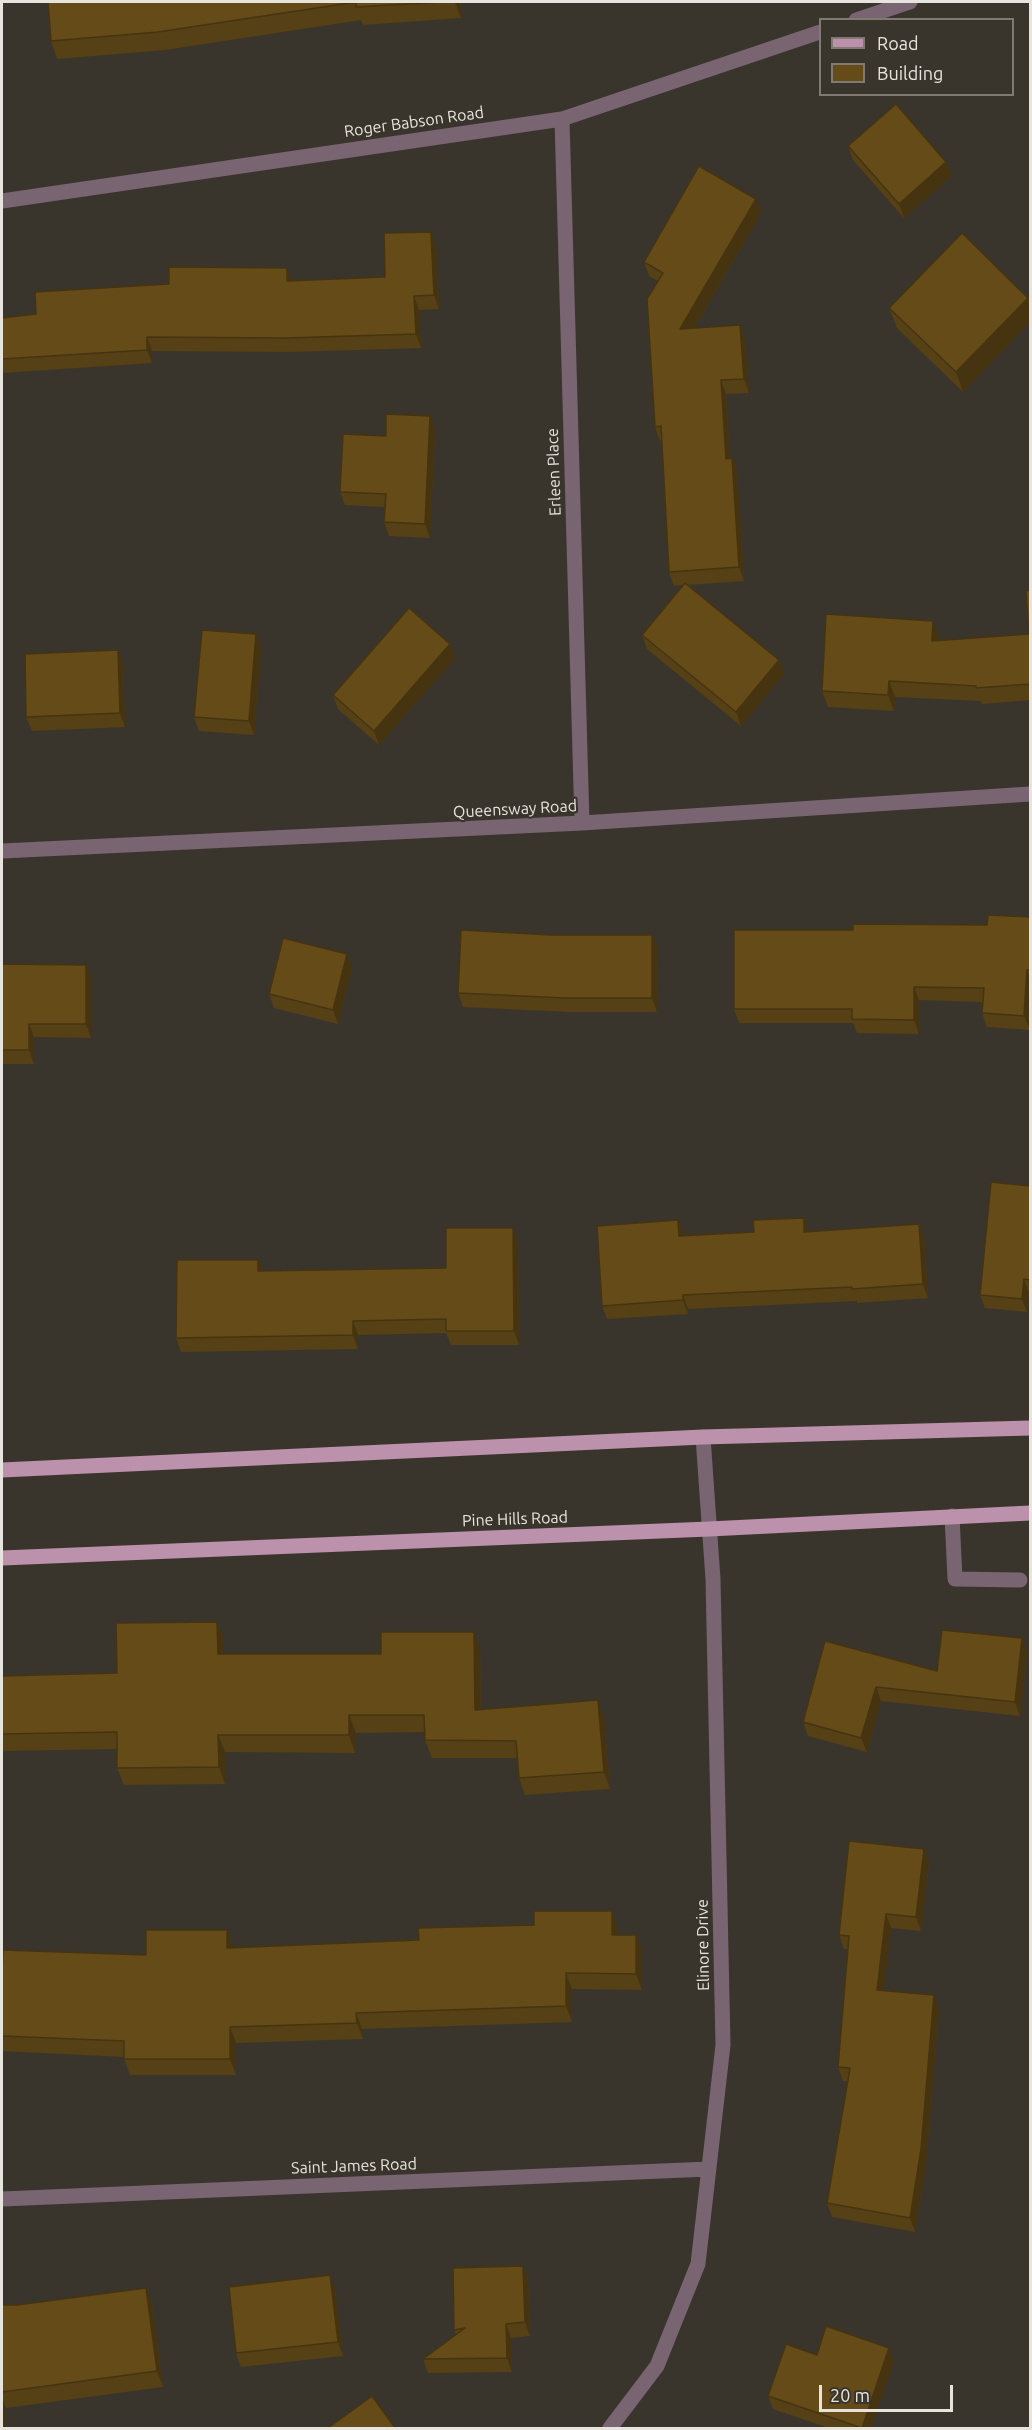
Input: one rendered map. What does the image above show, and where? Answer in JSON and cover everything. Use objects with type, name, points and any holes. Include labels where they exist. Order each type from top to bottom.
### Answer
[{"type":"main road","points":[[2,1470],[703,1437],[1030,1428]]},
{"type":"main road","name":"Pine Hills Road","points":[[2,1558],[709,1529],[1030,1513]]},
{"type":"street","points":[[862,18],[910,2]]},
{"type":"street","name":"Roger Babson Road","points":[[2,201],[562,119],[819,32]]},
{"type":"street","name":"Erleen Place","points":[[562,119],[582,824]]},
{"type":"street","name":"Queensway Road","points":[[2,850],[582,824],[1030,794]]},
{"type":"street","name":"Elinore Drive","points":[[610,2428],[657,2366],[698,2264],[723,2044],[713,1579],[703,1437]]},
{"type":"street","points":[[952,1516],[955,1579],[1020,1580]]},
{"type":"street","name":"Saint James Road","points":[[2,2199],[709,2169]]},
{"type":"building","points":[[48,2],[356,2],[158,32],[51,41]]},
{"type":"building","points":[[356,2],[442,2],[356,7]]},
{"type":"building","points":[[896,104],[946,162],[899,204],[848,146]]},
{"type":"building","points":[[699,166],[756,199],[680,329],[740,325],[744,379],[721,380],[726,459],[732,458],[739,567],[669,572],[661,426],[655,427],[647,299],[663,273],[644,262]]},
{"type":"building","points":[[431,232],[434,295],[414,296],[416,334],[285,338],[147,337],[147,350],[2,359],[2,318],[36,314],[35,292],[169,284],[169,267],[287,268],[287,281],[385,277],[384,233]]},
{"type":"building","points":[[962,233],[1028,298],[956,372],[889,308]]},
{"type":"building","points":[[386,414],[430,416],[425,524],[384,522],[386,494],[340,492],[343,434],[386,436]]},
{"type":"building","points":[[685,583],[779,660],[736,712],[642,635]]},
{"type":"building","points":[[1030,590],[1030,684],[976,688],[976,686],[889,681],[888,695],[822,691],[826,614],[933,621],[932,641],[1029,634],[1026,591]]},
{"type":"building","points":[[409,608],[450,644],[374,731],[333,695]]},
{"type":"building","points":[[202,630],[256,634],[249,721],[194,717]]},
{"type":"building","points":[[118,650],[120,713],[26,717],[25,654]]},
{"type":"building","points":[[988,915],[1030,917],[1030,970],[1027,970],[1024,1016],[982,1013],[984,988],[914,987],[914,1020],[852,1019],[852,1009],[734,1009],[734,930],[853,930],[853,924],[987,925]]},
{"type":"building","points":[[461,930],[551,935],[652,935],[652,998],[564,998],[458,993]]},
{"type":"building","points":[[283,938],[347,954],[333,1010],[269,994]]},
{"type":"building","points":[[2,964],[86,965],[86,1024],[29,1024],[29,1050],[2,1050]]},
{"type":"building","points":[[991,1182],[1030,1186],[1030,1280],[1024,1279],[1022,1299],[980,1295]]},
{"type":"building","points":[[804,1218],[804,1232],[919,1224],[923,1284],[683,1295],[683,1300],[602,1306],[597,1226],[678,1220],[679,1236],[754,1232],[753,1220]]},
{"type":"building","points":[[446,1228],[513,1228],[514,1331],[446,1331],[446,1319],[353,1321],[353,1335],[176,1338],[177,1260],[258,1260],[258,1271],[446,1268]]},
{"type":"building","points":[[217,1622],[218,1654],[381,1654],[381,1632],[474,1632],[475,1710],[598,1700],[604,1772],[519,1778],[516,1741],[425,1740],[424,1715],[349,1715],[349,1735],[218,1735],[219,1767],[117,1768],[117,1732],[2,1734],[2,1676],[117,1673],[116,1623]]},
{"type":"building","points":[[942,1630],[1022,1638],[1015,1702],[876,1687],[861,1738],[803,1722],[825,1641],[937,1671]]},
{"type":"building","points":[[849,1841],[924,1849],[916,1917],[886,1914],[877,1990],[934,1995],[921,2149],[910,2218],[827,2203],[850,2068],[838,2067],[849,1936],[839,1935]]},
{"type":"building","points":[[534,1911],[612,1911],[612,1935],[636,1935],[636,1974],[566,1973],[566,2006],[356,2013],[357,2023],[230,2027],[230,2059],[124,2059],[124,2041],[2,2036],[3,1950],[146,1955],[146,1930],[227,1930],[227,1948],[419,1940],[418,1928],[534,1925]]},
{"type":"building","points":[[523,2266],[525,2322],[506,2324],[507,2358],[423,2359],[465,2328],[454,2330],[453,2268]]},
{"type":"building","points":[[330,2275],[338,2342],[236,2353],[229,2287]]},
{"type":"building","points":[[146,2288],[157,2371],[2,2392],[2,2305]]},
{"type":"building","points":[[826,2326],[889,2348],[862,2428],[768,2396],[786,2344],[817,2355]]},
{"type":"building","points":[[372,2396],[395,2428],[328,2428]]}]
